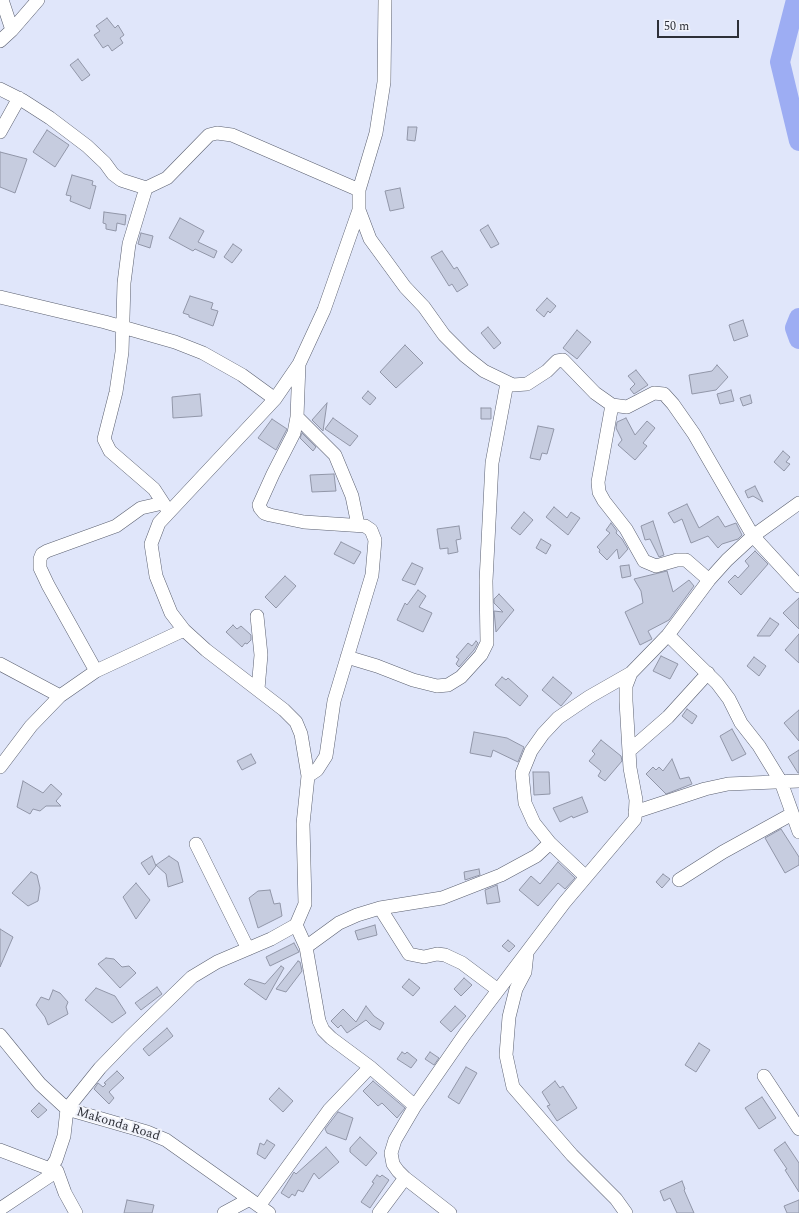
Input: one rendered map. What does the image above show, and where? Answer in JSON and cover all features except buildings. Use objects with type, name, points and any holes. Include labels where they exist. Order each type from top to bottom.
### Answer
[{"type":"street","points":[[2,0],[12,30]]},
{"type":"street","points":[[0,41],[12,30],[38,0]]},
{"type":"street","points":[[0,1209],[53,1170],[64,1136],[68,1109],[114,1053],[192,977],[217,962],[248,949],[296,925],[305,904],[303,824],[308,776],[305,748],[296,722],[284,710],[206,650],[184,630],[171,613],[164,600],[156,576],[152,556],[153,536],[166,508],[275,399],[299,364],[324,310],[358,210],[359,190],[376,133],[384,82],[385,0]]},
{"type":"street","points":[[0,89],[19,98],[50,118],[87,146],[105,163],[112,174],[121,180],[146,188],[167,178],[209,135],[217,132],[232,135],[359,190]]},
{"type":"street","points":[[0,132],[19,98]]},
{"type":"street","points":[[146,188],[129,244],[124,282],[122,352],[116,392],[104,439],[110,451],[154,489],[166,508]]},
{"type":"street","points":[[358,210],[370,239],[405,287],[424,307],[444,335],[465,356],[484,371],[513,385],[527,384],[547,371],[557,361],[563,360],[595,393],[612,405],[627,407],[654,392],[664,394],[694,434],[753,536],[799,586]]},
{"type":"street","points":[[0,297],[123,326],[175,342],[203,353],[242,375],[275,399]]},
{"type":"street","points":[[299,364],[298,417],[294,433],[273,474],[259,505],[260,508],[264,513],[290,519],[365,526],[372,530],[375,540],[375,560],[334,701],[326,756],[317,770],[308,776]]},
{"type":"street","points":[[347,657],[377,666],[413,680],[437,686],[448,685],[461,677],[481,655],[487,643],[486,581],[492,463],[507,383]]},
{"type":"street","points":[[612,405],[598,482],[599,492],[604,501],[626,529],[644,561],[656,566],[677,560],[686,560],[709,580]]},
{"type":"street","points":[[298,417],[335,455],[352,496],[358,525]]},
{"type":"street","points":[[585,876],[550,843],[534,823],[524,803],[522,774],[531,751],[543,734],[558,718],[589,697],[630,673],[668,635],[709,580],[727,560],[753,536],[799,503]]},
{"type":"street","points":[[96,671],[40,568],[40,559],[42,554],[116,526],[141,508],[166,508]]},
{"type":"street","points":[[257,616],[261,655],[258,689]]},
{"type":"street","points":[[0,767],[31,726],[60,696],[96,671],[184,630]]},
{"type":"street","points":[[668,635],[708,674],[729,699],[741,723],[759,746],[781,782],[799,832]]},
{"type":"street","points":[[0,664],[60,696]]},
{"type":"street","points":[[450,1213],[405,1178],[393,1164],[391,1154],[395,1140],[415,1106],[498,990],[585,876],[635,819],[636,800],[629,751],[626,686],[630,673]]},
{"type":"street","points":[[629,751],[668,717],[708,674]]},
{"type":"street","points":[[635,812],[705,789],[728,784],[799,781]]},
{"type":"street","points":[[679,880],[729,848],[792,814]]},
{"type":"street","points":[[306,947],[339,923],[357,915],[380,908],[442,898],[501,875],[536,856],[550,843]]},
{"type":"street","points":[[196,844],[248,949]]},
{"type":"street","points":[[380,908],[410,954],[424,957],[437,954],[445,955],[462,963],[498,990]]},
{"type":"street","points":[[296,925],[306,947],[319,1021],[323,1030],[331,1038],[370,1067],[415,1106]]},
{"type":"street","points":[[528,951],[525,972],[516,989],[509,1017],[506,1055],[513,1087],[572,1155],[616,1199],[626,1213]]},
{"type":"street","name":"Makonda Road","points":[[0,1035],[40,1084],[68,1109],[147,1132],[166,1140],[258,1206]]},
{"type":"street","points":[[224,1213],[258,1206],[329,1110],[370,1067]]},
{"type":"street","points":[[764,1076],[799,1129]]},
{"type":"street","points":[[0,1150],[53,1170],[76,1213]]},
{"type":"street","points":[[379,1213],[405,1178]]},
{"type":"waterway","points":[[796,0],[780,62],[799,141]]},
{"type":"waterway","points":[[799,318],[795,328],[799,339]]}]
